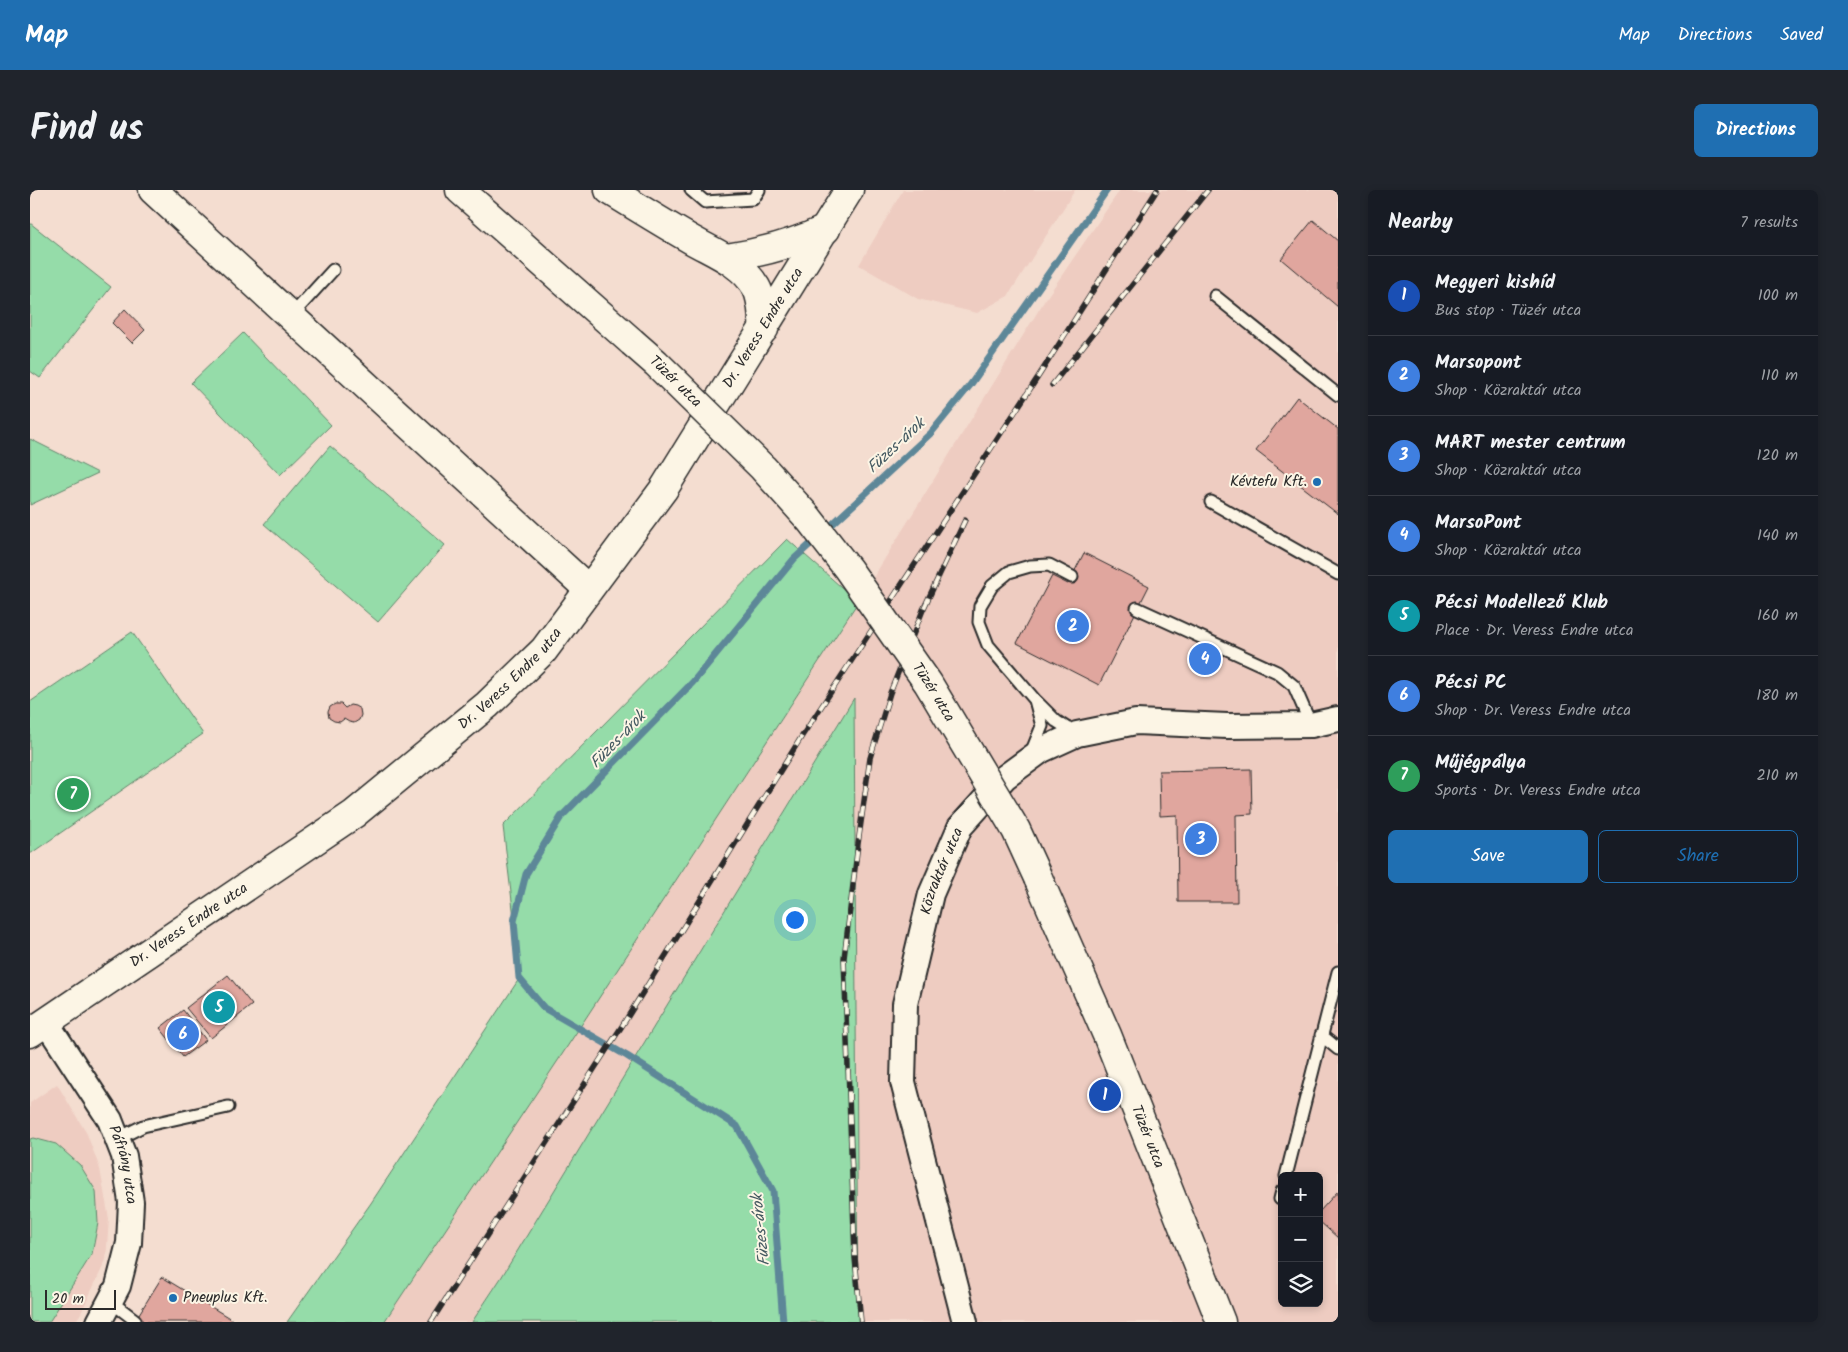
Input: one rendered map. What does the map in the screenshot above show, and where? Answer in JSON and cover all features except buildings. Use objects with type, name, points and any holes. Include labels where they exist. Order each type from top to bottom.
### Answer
[{"type":"street","points":[[153,190],[588,589]]},
{"type":"street","name":"Tüzér utca","points":[[460,190],[656,363],[763,468],[808,519],[848,569],[928,682],[1016,830],[1038,878],[1107,1035],[1220,1322]]},
{"type":"street","points":[[609,190],[726,258],[744,273],[756,288],[761,302],[764,329]]},
{"type":"street","name":"Dr. Veress Endre utca","points":[[38,1027],[354,814],[487,706],[544,650],[663,490],[849,190]]},
{"type":"street","points":[[726,258],[755,254],[781,247],[826,229]]},
{"type":"street","name":"Közraktár utca","points":[[965,1322],[903,1082],[905,1004],[931,894],[960,827],[1005,777],[1042,750],[1077,734],[1136,722],[1227,726],[1311,725],[1338,719]]},
{"type":"street","name":"Páfrány utca","points":[[38,1027],[110,1120],[124,1156],[131,1202],[129,1243],[118,1286],[99,1322]]},
{"type":"lane","points":[[691,190],[705,202],[753,199],[759,190]]},
{"type":"lane","points":[[291,316],[333,270]]},
{"type":"lane","points":[[1215,296],[1338,395]]},
{"type":"lane","points":[[1211,502],[1338,574]]},
{"type":"lane","points":[[1072,577],[1049,566],[1030,566],[1009,572],[992,586],[980,606],[979,622],[988,645],[1035,700],[1056,721],[1077,734]]},
{"type":"lane","points":[[1138,608],[1277,672],[1294,686],[1311,725]]},
{"type":"lane","points":[[1029,759],[1042,726],[1035,700]]},
{"type":"lane","points":[[1287,1172],[1338,972]]},
{"type":"lane","points":[[1322,1035],[1338,1050]]},
{"type":"lane","points":[[117,1139],[143,1126],[228,1107]]},
{"type":"lane","points":[[110,1301],[135,1320]]},
{"type":"shaded area","points":[[903,190],[1075,190],[1008,296],[977,313],[918,299],[859,265]]},
{"type":"shaded area","points":[[1120,190],[1338,190],[1338,1322],[858,1322],[854,699],[501,1278],[472,1322],[384,1322],[858,602],[1045,300]]},
{"type":"shaded area","points":[[57,1084],[87,1134],[100,1169],[109,1219],[106,1260],[75,1322],[30,1322],[30,1103]]},
{"type":"green space","points":[[30,223],[111,287],[40,378],[30,371]]},
{"type":"green space","points":[[243,333],[331,425],[280,475],[191,383]]},
{"type":"green space","points":[[30,439],[98,473],[30,505]]},
{"type":"green space","points":[[330,446],[445,545],[378,622],[264,524]]},
{"type":"green space","points":[[787,539],[858,602],[561,1056],[384,1322],[287,1322],[371,1203],[521,976],[503,826]]},
{"type":"green space","points":[[132,632],[203,734],[30,854],[30,702]]},
{"type":"green space","points":[[854,698],[858,1322],[472,1322],[501,1278]]},
{"type":"green space","points":[[33,1138],[56,1144],[80,1165],[96,1191],[98,1223],[92,1254],[49,1322],[30,1322],[30,1139]]},
{"type":"waterway","name":"Füzes-árok","points":[[825,531],[931,433],[971,384],[1107,190]]},
{"type":"waterway","name":"Füzes-árok","points":[[783,1322],[773,1191],[737,1126],[627,1056],[544,1008],[519,978],[514,921],[526,874],[561,817],[693,682],[794,559],[817,538]]},
{"type":"railway","points":[[431,1322],[622,1026],[802,736],[1038,377],[1157,190]]},
{"type":"railway","points":[[1052,385],[1208,190]]},
{"type":"railway","points":[[861,1322],[855,1258],[844,958],[858,844],[870,758],[890,693],[923,610],[965,520]]},
{"type":"place","name":"Kévtefu Kft.","points":[[1317,482]]},
{"type":"place","name":"Marsopont","points":[[1073,626]]},
{"type":"place","name":"MarsoPont","points":[[1205,659]]},
{"type":"place","name":"Műjégpálya","points":[[73,794]]},
{"type":"place","name":"MART mester centrum","points":[[1201,839]]},
{"type":"place","name":"Pécsi Modellező Klub","points":[[219,1007]]},
{"type":"place","name":"Pécsi PC","points":[[183,1034]]},
{"type":"place","name":"Megyeri kishíd","points":[[1105,1095]]},
{"type":"place","name":"Pneuplus Kft.","points":[[173,1298]]}]
